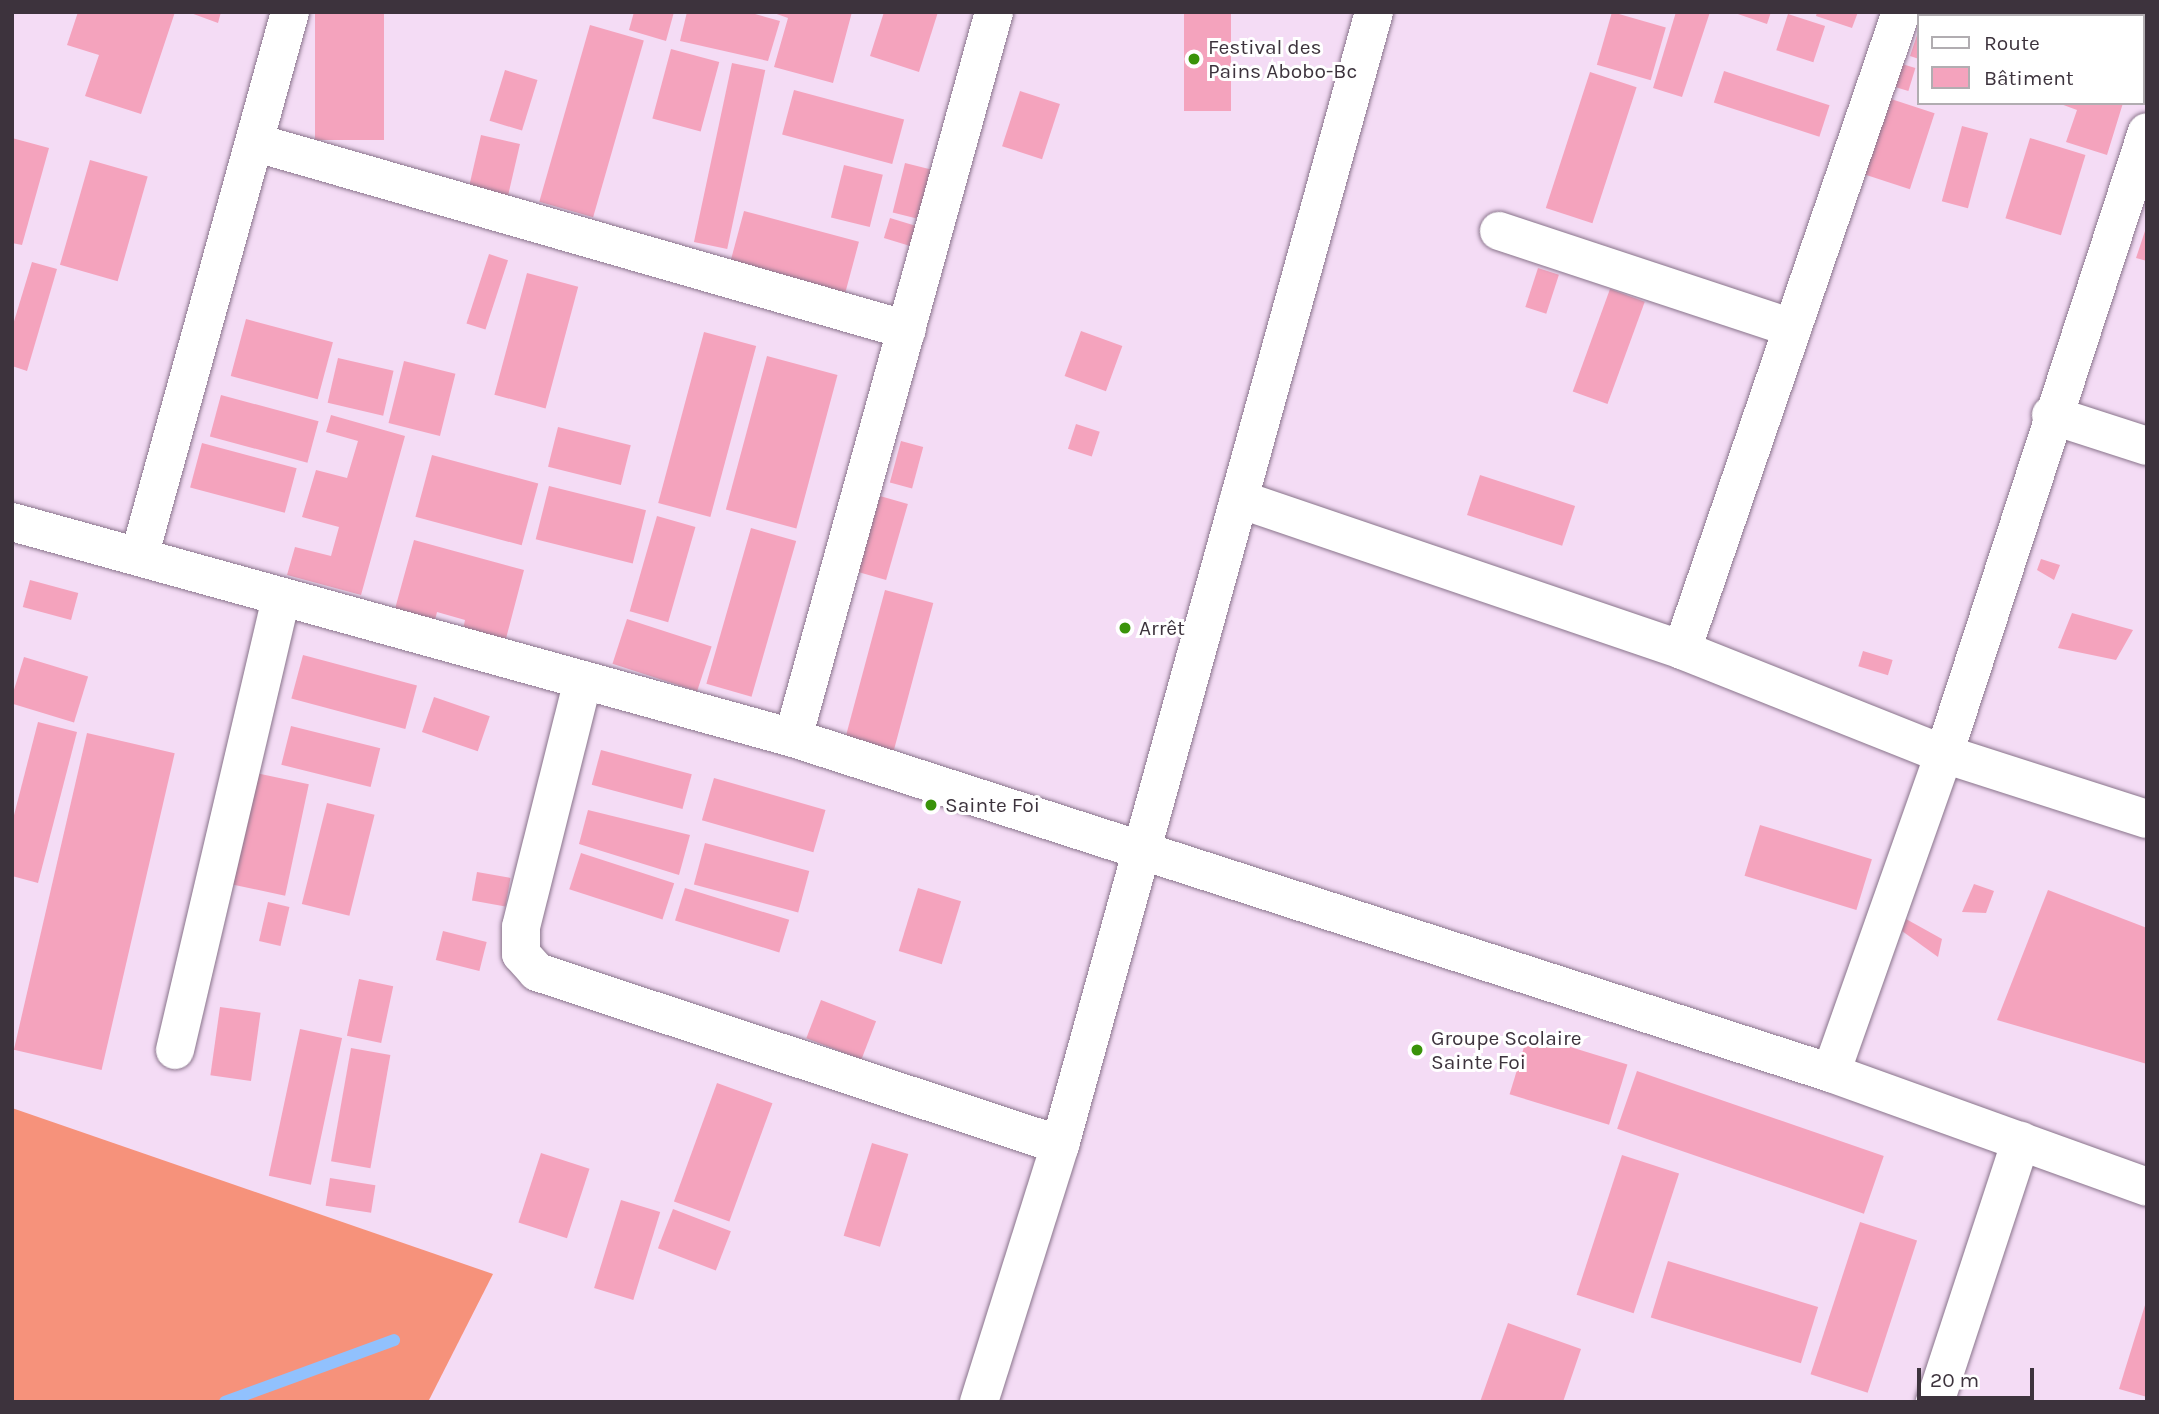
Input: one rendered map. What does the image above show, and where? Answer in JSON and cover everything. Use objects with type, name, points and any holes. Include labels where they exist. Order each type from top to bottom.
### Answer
[{"type":"street","points":[[139,557],[257,143],[290,12]]},
{"type":"street","points":[[793,738],[994,12]]},
{"type":"street","points":[[979,1402],[1060,1145],[1374,12]]},
{"type":"street","points":[[1682,650],[1901,12]]},
{"type":"street","points":[[1831,1073],[1944,754],[2051,415],[2147,132]]},
{"type":"street","points":[[257,143],[907,330]]},
{"type":"street","points":[[1499,231],[1792,328]]},
{"type":"street","points":[[2051,415],[2147,446]]},
{"type":"street","points":[[1239,499],[1682,650],[1944,754],[2147,820]]},
{"type":"street","points":[[12,522],[793,738],[1141,848],[1831,1073],[2147,1187]]},
{"type":"street","points":[[175,1050],[281,597]]},
{"type":"street","points":[[583,680],[521,927],[521,954],[537,972],[1060,1145]]},
{"type":"street","points":[[1935,1402],[2021,1141]]},
{"type":"shaded area","points":[[12,1108],[493,1274],[428,1402],[12,1402]]},
{"type":"building","points":[[78,12],[175,12],[141,114],[85,96],[99,55],[67,45]]},
{"type":"building","points":[[188,12],[221,12],[218,23]]},
{"type":"building","points":[[315,12],[384,12],[384,140],[315,140]]},
{"type":"building","points":[[634,12],[674,12],[666,41],[629,30]]},
{"type":"building","points":[[687,12],[748,12],[780,21],[768,61],[680,41]]},
{"type":"building","points":[[771,12],[852,12],[833,83],[774,67],[788,18]]},
{"type":"building","points":[[884,12],[938,12],[919,72],[870,56]]},
{"type":"building","name":"Festival des Pains Abobo-Bc","points":[[1184,12],[1231,12],[1231,111],[1184,111]]},
{"type":"building","points":[[1612,12],[1666,27],[1651,80],[1597,65]]},
{"type":"building","points":[[1676,12],[1710,12],[1682,97],[1653,88]]},
{"type":"building","points":[[1732,12],[1771,12],[1767,24]]},
{"type":"building","points":[[1817,12],[1858,12],[1852,28],[1816,16]]},
{"type":"building","points":[[1788,14],[1825,26],[1813,62],[1776,50]]},
{"type":"building","points":[[590,25],[644,40],[593,217],[539,202]]},
{"type":"building","points":[[1918,32],[1918,59],[1910,56]]},
{"type":"building","points":[[671,49],[719,62],[701,131],[652,119]]},
{"type":"building","points":[[732,63],[765,70],[727,249],[694,242]]},
{"type":"building","points":[[1902,64],[1915,68],[1908,91],[1895,87]]},
{"type":"building","points":[[505,70],[538,80],[522,131],[490,121]]},
{"type":"building","points":[[1724,71],[1830,105],[1819,137],[1714,102]]},
{"type":"building","points":[[1590,72],[1637,87],[1592,223],[1546,208]]},
{"type":"building","points":[[794,90],[904,120],[892,164],[782,134]]},
{"type":"building","points":[[1020,91],[1060,104],[1042,159],[1002,146]]},
{"type":"building","points":[[1888,98],[1935,113],[1910,189],[1863,174]]},
{"type":"building","points":[[2063,105],[2122,105],[2107,155],[2066,142],[2077,110]]},
{"type":"building","points":[[1962,126],[1988,133],[1968,208],[1942,201]]},
{"type":"building","points":[[481,135],[520,144],[507,201],[468,192]]},
{"type":"building","points":[[12,138],[49,148],[22,245],[12,243]]},
{"type":"building","points":[[2030,138],[2085,155],[2061,235],[2005,218]]},
{"type":"building","points":[[90,160],[148,177],[118,281],[60,265]]},
{"type":"building","points":[[905,163],[933,170],[921,220],[893,212]]},
{"type":"building","points":[[844,165],[883,175],[870,227],[831,217]]},
{"type":"building","points":[[744,211],[859,242],[844,297],[729,266]]},
{"type":"building","points":[[890,218],[919,227],[913,247],[884,238]]},
{"type":"building","points":[[2147,225],[2147,261],[2136,258]]},
{"type":"building","points":[[489,254],[508,260],[485,330],[466,323]]},
{"type":"building","points":[[32,262],[57,269],[27,371],[12,366],[12,328]]},
{"type":"building","points":[[1538,268],[1559,275],[1546,314],[1525,307]]},
{"type":"building","points":[[527,273],[578,287],[546,408],[494,395]]},
{"type":"building","points":[[1610,289],[1645,302],[1607,404],[1573,391]]},
{"type":"building","points":[[246,319],[333,342],[318,399],[231,376]]},
{"type":"building","points":[[1081,331],[1122,346],[1106,391],[1065,376]]},
{"type":"building","points":[[704,332],[756,346],[710,517],[658,503]]},
{"type":"building","points":[[767,356],[838,375],[796,528],[726,510]]},
{"type":"building","points":[[338,358],[394,371],[383,416],[328,403]]},
{"type":"building","points":[[404,361],[455,374],[440,436],[389,423]]},
{"type":"building","points":[[221,395],[319,421],[307,463],[210,437]]},
{"type":"building","points":[[331,415],[405,436],[361,595],[287,575],[295,547],[331,556],[339,527],[302,517],[316,470],[347,478],[358,441],[326,432]]},
{"type":"building","points":[[1076,424],[1100,432],[1092,456],[1068,449]]},
{"type":"building","points":[[558,427],[631,445],[621,485],[548,467]]},
{"type":"building","points":[[901,441],[923,447],[912,488],[890,483]]},
{"type":"building","points":[[202,443],[297,468],[285,513],[190,487]]},
{"type":"building","points":[[432,455],[538,483],[522,545],[415,517]]},
{"type":"building","points":[[1480,475],[1575,506],[1562,546],[1467,515]]},
{"type":"building","points":[[549,486],[646,510],[633,564],[536,539]]},
{"type":"building","points":[[880,496],[908,504],[886,580],[858,572]]},
{"type":"building","points":[[657,516],[695,527],[668,622],[630,611]]},
{"type":"building","points":[[751,528],[796,541],[752,697],[706,684]]},
{"type":"building","points":[[414,540],[524,570],[503,650],[461,639],[465,620],[437,612],[433,628],[393,616]]},
{"type":"building","points":[[2041,559],[2060,565],[2054,580],[2037,570]]},
{"type":"building","points":[[30,580],[78,593],[71,620],[23,607]]},
{"type":"building","points":[[885,590],[933,603],[893,753],[845,740]]},
{"type":"building","points":[[2072,613],[2133,630],[2116,660],[2058,648]]},
{"type":"building","points":[[627,619],[712,647],[697,691],[612,664]]},
{"type":"building","points":[[1863,651],[1893,660],[1888,675],[1858,666]]},
{"type":"building","points":[[303,655],[417,686],[405,729],[291,698]]},
{"type":"building","points":[[24,657],[88,677],[74,722],[12,704]]},
{"type":"building","points":[[434,697],[490,716],[478,751],[422,732]]},
{"type":"building","points":[[38,722],[77,732],[38,883],[12,876],[12,823]]},
{"type":"building","points":[[291,726],[380,748],[371,787],[281,765]]},
{"type":"building","points":[[87,733],[175,753],[102,1070],[14,1050]]},
{"type":"building","points":[[601,750],[692,774],[682,809],[592,785]]},
{"type":"building","points":[[256,773],[309,784],[285,896],[232,885]]},
{"type":"building","points":[[714,778],[826,810],[813,852],[702,820]]},
{"type":"building","points":[[327,803],[375,815],[349,916],[302,904]]},
{"type":"building","points":[[588,810],[690,835],[679,875],[579,844]]},
{"type":"building","points":[[1760,825],[1872,859],[1856,910],[1745,876]]},
{"type":"building","points":[[705,843],[809,871],[798,912],[694,885]]},
{"type":"building","points":[[581,853],[674,883],[662,919],[569,889]]},
{"type":"building","points":[[477,872],[510,878],[505,906],[472,901]]},
{"type":"building","points":[[1974,884],[1994,891],[1986,913],[1962,912]]},
{"type":"building","points":[[685,888],[789,920],[779,952],[675,921]]},
{"type":"building","points":[[918,888],[961,901],[942,964],[899,951]]},
{"type":"building","points":[[2048,890],[2147,928],[2147,1064],[1997,1020]]},
{"type":"building","points":[[268,902],[289,907],[280,946],[259,941]]},
{"type":"building","points":[[1906,919],[1942,939],[1938,957],[1902,931]]},
{"type":"building","points":[[443,931],[487,942],[479,971],[436,960]]},
{"type":"building","points":[[359,979],[393,986],[381,1043],[347,1036]]},
{"type":"building","points":[[821,1000],[876,1021],[861,1059],[806,1038]]},
{"type":"building","points":[[220,1007],[261,1013],[251,1081],[210,1075]]},
{"type":"building","points":[[300,1029],[342,1038],[311,1185],[269,1176]]},
{"type":"building","points":[[1528,1034],[1627,1064],[1609,1125],[1510,1094]]},
{"type":"building","points":[[351,1048],[390,1055],[370,1168],[331,1161]]},
{"type":"building","points":[[1637,1071],[1884,1156],[1864,1214],[1617,1129]]},
{"type":"building","points":[[717,1083],[772,1103],[729,1222],[674,1201]]},
{"type":"building","points":[[872,1143],[908,1154],[880,1247],[844,1236]]},
{"type":"building","points":[[541,1153],[590,1169],[567,1238],[518,1222]]},
{"type":"building","points":[[1622,1155],[1679,1174],[1634,1313],[1577,1295]]},
{"type":"building","points":[[330,1178],[375,1185],[371,1213],[326,1206]]},
{"type":"building","points":[[621,1200],[660,1212],[633,1300],[594,1288]]},
{"type":"building","points":[[673,1209],[731,1231],[716,1270],[658,1248]]},
{"type":"building","points":[[1860,1222],[1917,1241],[1868,1393],[1811,1374]]},
{"type":"building","points":[[1668,1261],[1818,1307],[1801,1363],[1651,1317]]},
{"type":"building","points":[[2147,1302],[2147,1397],[2119,1389]]},
{"type":"building","points":[[1508,1323],[1581,1349],[1563,1402],[1480,1402]]},
{"type":"waterway","points":[[225,1402],[394,1340]]},
{"type":"place","name":"Festival des Pains Abobo-Bc","points":[[1194,59]]},
{"type":"place","name":"Arrêt","points":[[1125,628]]},
{"type":"place","name":"Sainte Foi","points":[[931,805]]},
{"type":"place","name":"Groupe Scolaire Sainte Foi","points":[[1417,1050]]}]
